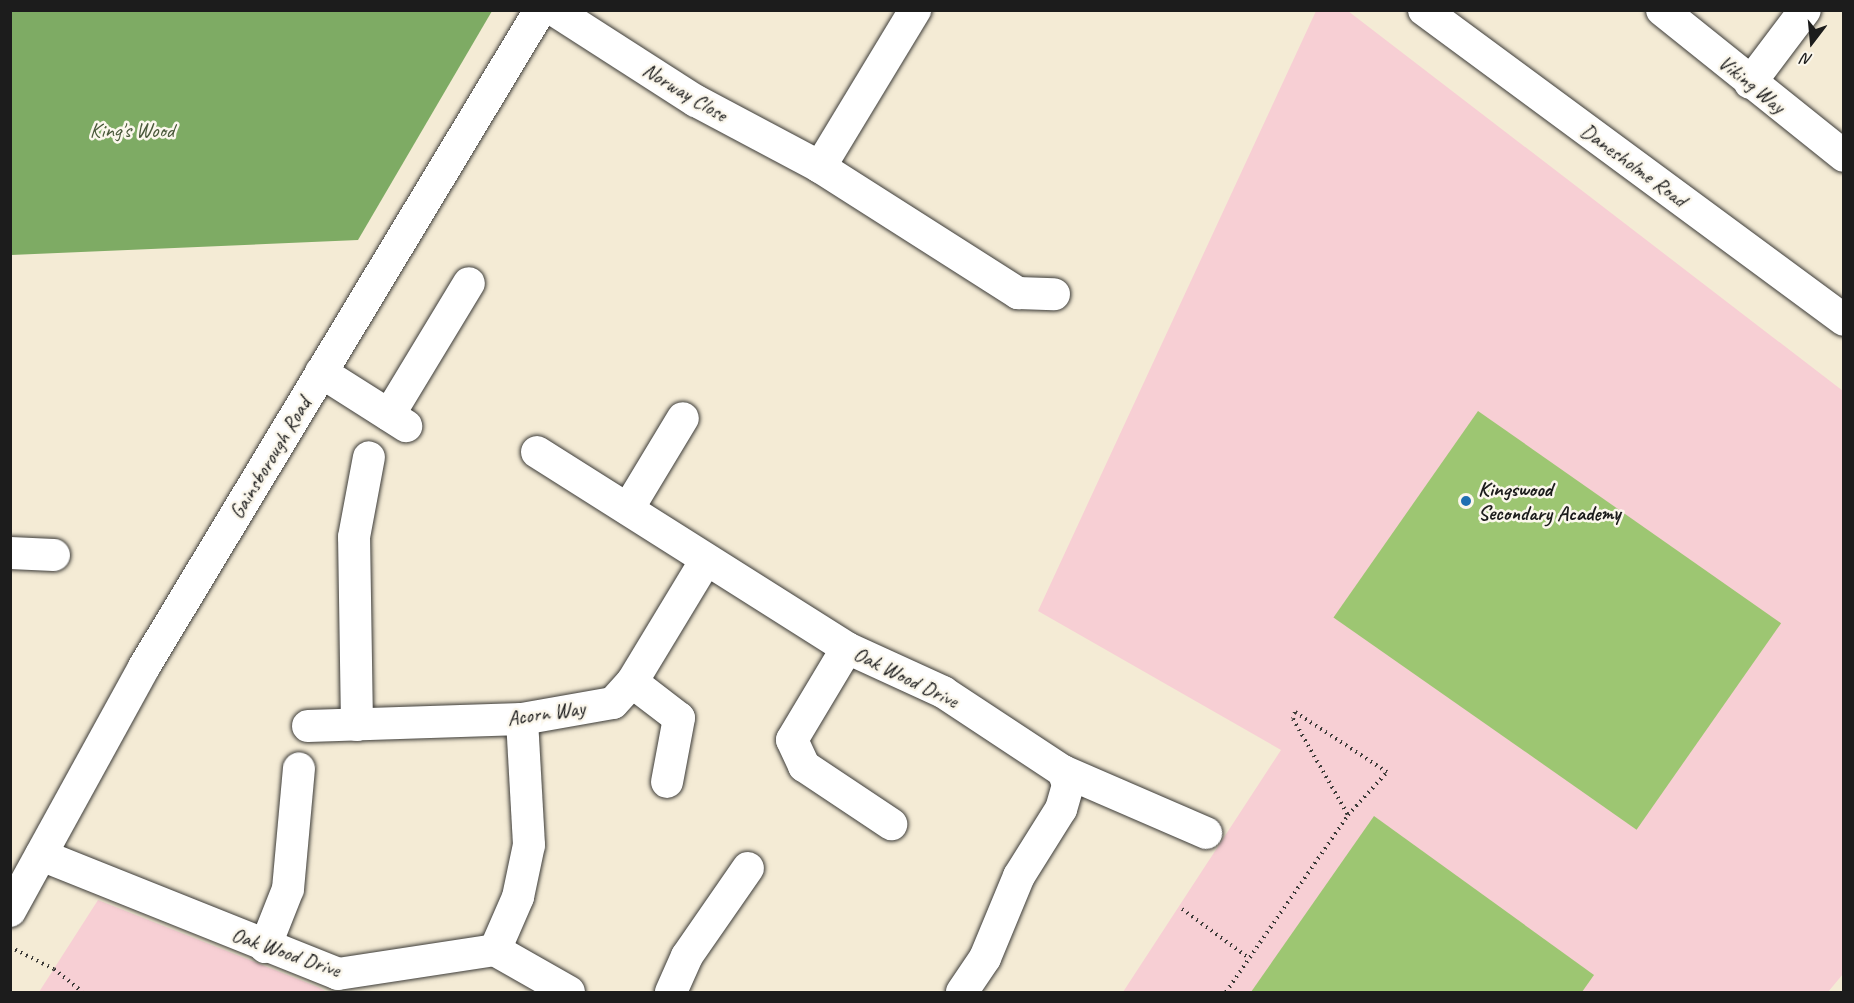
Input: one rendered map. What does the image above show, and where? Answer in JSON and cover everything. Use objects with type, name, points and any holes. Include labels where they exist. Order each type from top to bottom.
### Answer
[{"type":"street","name":"Gainsborough Road","points":[[10,911],[144,667],[540,10]]},
{"type":"street","name":"Norway Close","points":[[554,10],[696,101],[820,167],[1018,293],[1054,294]]},
{"type":"street","points":[[820,167],[915,10]]},
{"type":"street","name":"Danesholme Road","points":[[1424,10],[1844,320]]},
{"type":"street","name":"Viking Way","points":[[1662,10],[1844,156]]},
{"type":"street","points":[[1750,82],[1805,10]]},
{"type":"street","points":[[321,372],[398,421],[469,283]]},
{"type":"street","points":[[627,509],[683,418]]},
{"type":"street","name":"Oak Wood Drive","points":[[537,452],[847,648],[943,692],[1063,771],[1091,778],[1206,833]]},
{"type":"street","points":[[357,725],[354,537],[369,458]]},
{"type":"street","points":[[10,553],[54,555]]},
{"type":"street","name":"Acorn Way","points":[[308,726],[522,718],[613,703],[632,682],[706,560]]},
{"type":"street","points":[[847,648],[792,740],[799,776],[891,824]]},
{"type":"street","points":[[632,682],[679,718],[667,782]]},
{"type":"street","points":[[522,718],[529,846],[518,897],[495,950],[569,993]]},
{"type":"street","points":[[265,946],[288,888],[299,768]]},
{"type":"street","points":[[962,993],[985,958],[1019,876],[1061,809],[1068,785],[1063,771]]},
{"type":"street","name":"Oak Wood Drive","points":[[41,855],[338,974],[495,950]]},
{"type":"street","points":[[671,993],[687,956],[748,868]]},
{"type":"path","points":[[1226,993],[1348,815],[1387,772],[1295,712],[1293,719],[1348,815]]},
{"type":"path","points":[[1182,909],[1250,958]]},
{"type":"path","points":[[10,947],[54,969],[82,993]]},
{"type":"shaded area","name":"Kingswood Secondary Academy","points":[[1316,11],[1348,11],[1843,391],[1843,974],[1828,992],[1123,992],[1281,750],[1038,611]]},
{"type":"shaded area","points":[[98,900],[318,987],[327,992],[39,992]]},
{"type":"green space","name":"King's Wood","points":[[10,11],[492,11],[358,240],[11,255]]},
{"type":"green space","points":[[1478,411],[1781,623],[1637,830],[1333,617]]},
{"type":"green space","points":[[1374,816],[1594,975],[1582,992],[1251,992]]},
{"type":"place","name":"Kingswood Secondary Academy","points":[[1466,501]]}]
